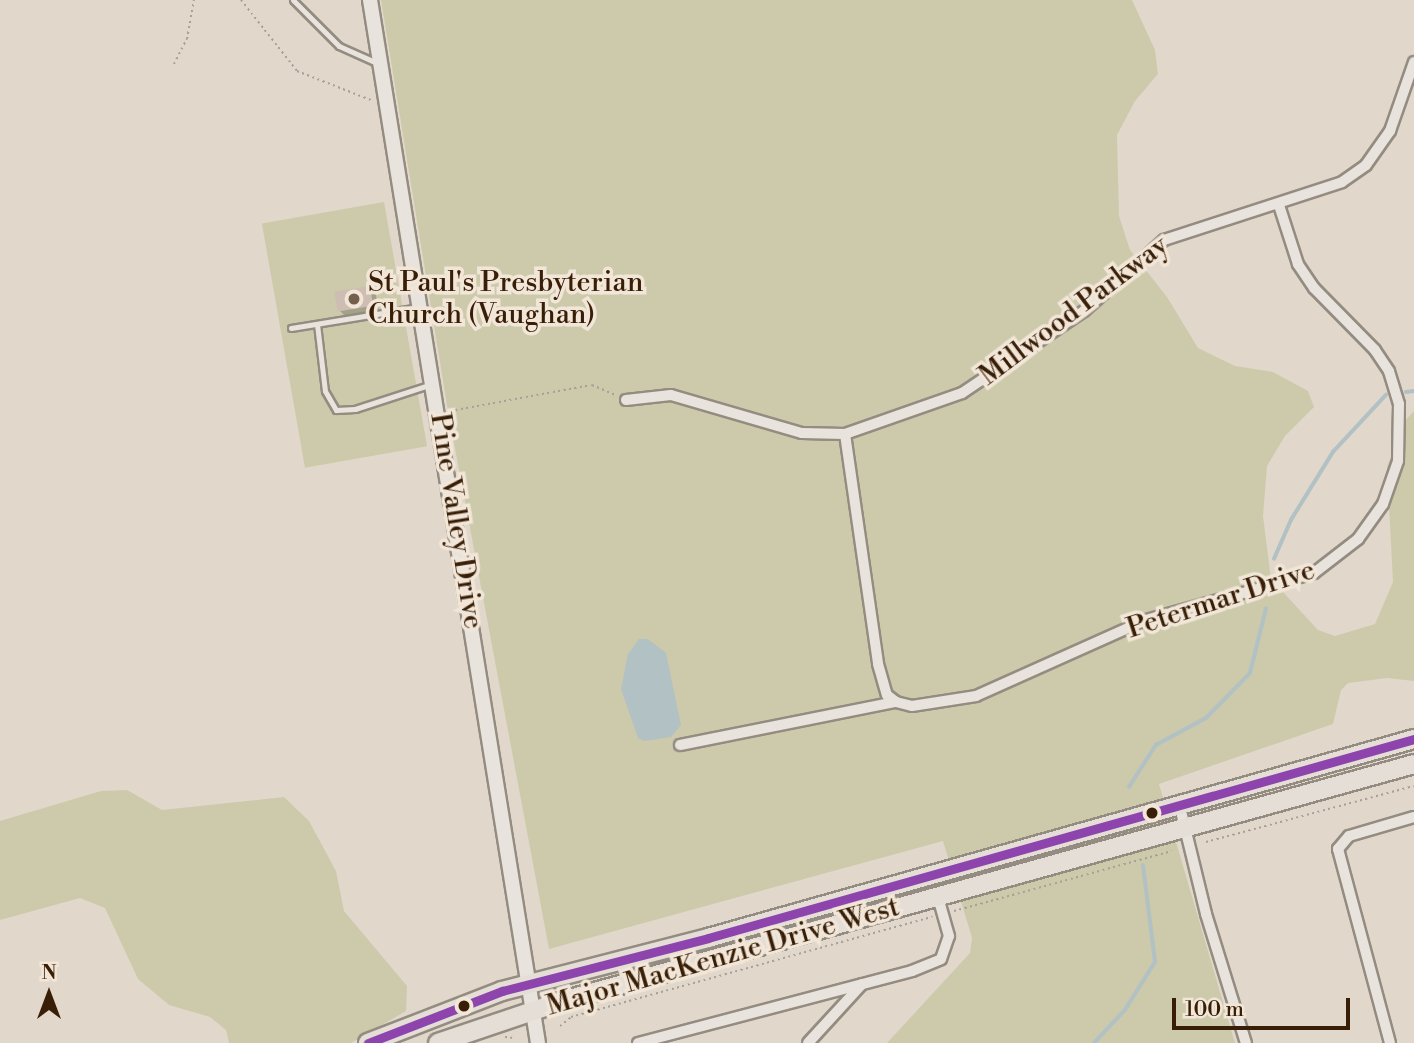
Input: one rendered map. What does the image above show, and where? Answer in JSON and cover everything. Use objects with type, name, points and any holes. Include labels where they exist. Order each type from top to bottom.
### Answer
[{"type":"main road","name":"Major MacKenzie Drive West","points":[[368,1043],[414,1021],[531,983],[721,934],[1414,739]]},
{"type":"main road","name":"Major MacKenzie Drive West","points":[[439,1043],[534,1010],[940,906],[1184,825],[1414,764]]},
{"type":"street","name":"Pine Valley Drive","points":[[370,0],[422,306],[531,983],[538,1043]]},
{"type":"street","name":"Millwood Parkway","points":[[626,400],[671,395],[802,433],[845,434],[962,393],[998,372],[1084,310],[1164,240],[1209,222],[1279,205],[1342,182],[1366,165],[1397,115],[1414,62]]},
{"type":"street","name":"Petermar Drive","points":[[680,745],[896,702],[912,706],[976,696],[1146,620],[1314,573],[1338,559],[1372,522],[1393,484],[1398,461],[1399,404],[1389,371],[1375,349],[1314,288],[1298,264],[1279,205]]},
{"type":"street","points":[[845,434],[878,664],[887,695],[896,702]]},
{"type":"street","points":[[1179,803],[1246,1043]]},
{"type":"street","points":[[1390,1043],[1338,849],[1349,836],[1414,817]]},
{"type":"street","points":[[638,1043],[862,984],[941,958],[949,936],[940,906]]},
{"type":"street","points":[[808,1043],[862,984]]},
{"type":"lane","points":[[293,0],[339,46],[380,63]]},
{"type":"lane","points":[[291,328],[422,306]]},
{"type":"lane","points":[[317,324],[325,391],[336,410],[355,409],[434,383]]},
{"type":"path","points":[[174,64],[187,39],[194,0]]},
{"type":"path","points":[[241,0],[297,71],[387,106]]},
{"type":"path","points":[[439,413],[593,385],[626,400]]},
{"type":"path","points":[[1206,842],[1414,786]]},
{"type":"path","points":[[560,1026],[571,1017],[940,906],[1172,851]]},
{"type":"shaded area","points":[[381,0],[1132,0],[1155,50],[1158,74],[1135,101],[1117,135],[1119,216],[1130,250],[1167,297],[1198,348],[1235,366],[1273,372],[1308,391],[1314,407],[1285,436],[1267,466],[1263,516],[1271,579],[1318,630],[1335,636],[1375,624],[1393,582],[1387,467],[1404,422],[1414,411],[1414,681],[1387,678],[1348,683],[1341,690],[1333,724],[1159,784],[1235,1043],[887,1043],[970,953],[972,938],[943,841],[549,949],[448,411]]},
{"type":"shaded area","points":[[384,202],[427,446],[305,468],[262,224]]},
{"type":"shaded area","points":[[639,639],[648,639],[666,653],[681,725],[671,737],[644,741],[638,738],[621,689],[628,654]]},
{"type":"shaded area","points":[[127,790],[162,810],[284,797],[309,821],[336,871],[344,911],[407,986],[406,1011],[351,1043],[229,1043],[226,1030],[210,1017],[169,1005],[138,979],[105,908],[80,898],[0,920],[0,821],[101,791]]},
{"type":"building","name":"St Paul's Presbyterian Church (Vaughan)","points":[[370,286],[373,306],[338,311],[334,292]]},
{"type":"waterway","points":[[1406,392],[1414,391]]},
{"type":"waterway","points":[[1274,559],[1291,520],[1333,452],[1386,395]]},
{"type":"waterway","points":[[1129,787],[1156,745],[1206,718],[1250,673],[1266,609]]},
{"type":"waterway","points":[[1094,1043],[1125,1010],[1155,962],[1143,866]]},
{"type":"transit line","points":[[368,1043],[502,991],[708,938],[1414,739]]},
{"type":"place","name":"St Paul's Presbyterian Church (Vaughan)","points":[[354,299]]}]
